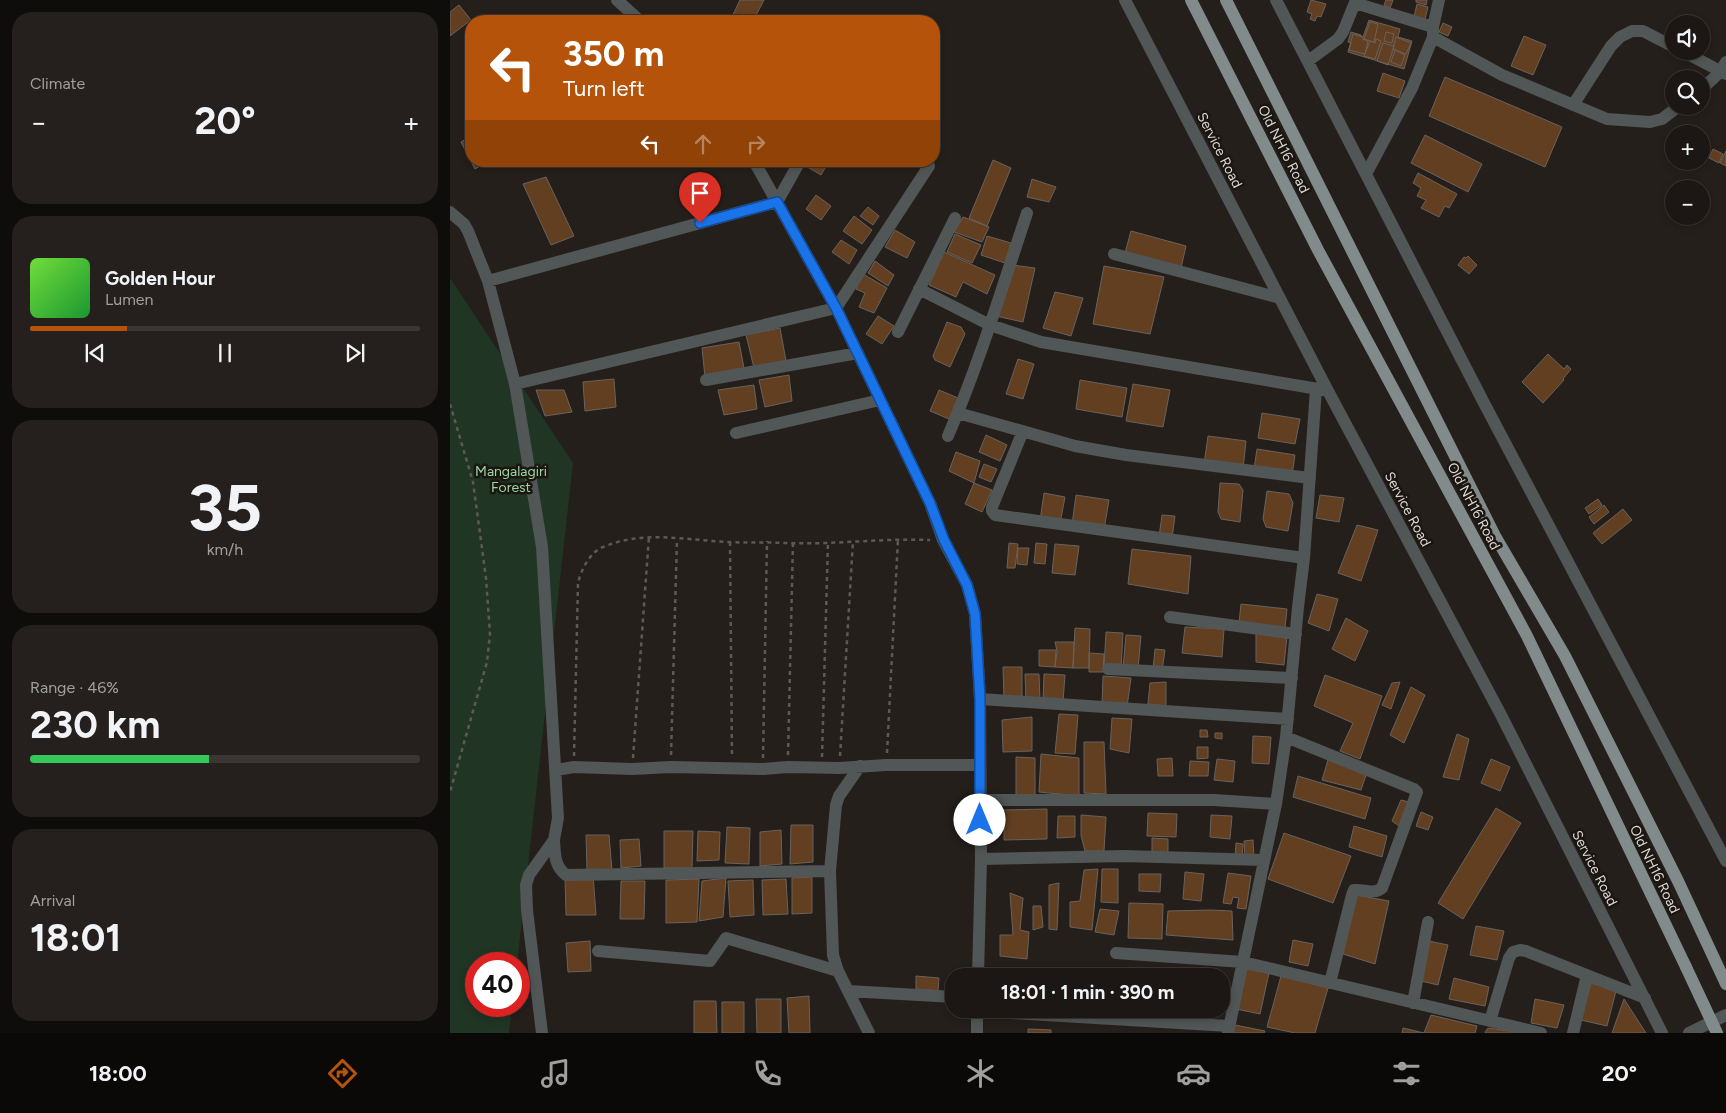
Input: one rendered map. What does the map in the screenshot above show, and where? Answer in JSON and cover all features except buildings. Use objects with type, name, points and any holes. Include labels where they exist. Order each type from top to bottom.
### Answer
[{"type":"main road","name":"Old NH16 Road","points":[[1191,0],[1318,250],[1527,636],[1717,1033]]},
{"type":"main road","name":"Old NH16 Road","points":[[1226,0],[1495,536],[1564,656],[1678,881],[1726,984]]},
{"type":"street","points":[[617,0],[633,15]]},
{"type":"street","name":"Service Road","points":[[1125,0],[1280,298],[1322,390],[1500,713],[1662,1033]]},
{"type":"street","points":[[1276,0],[1484,403],[1726,861]]},
{"type":"street","points":[[1366,174],[1412,88],[1433,32],[1440,0]]},
{"type":"street","points":[[1308,61],[1338,39],[1343,32],[1355,2],[1433,32],[1502,74],[1607,119],[1641,123],[1662,119],[1667,115]]},
{"type":"street","points":[[1573,105],[1611,46],[1620,37],[1632,31],[1643,31],[1665,42]]},
{"type":"street","points":[[1703,60],[1724,69],[1710,82]]},
{"type":"street","points":[[757,167],[836,308],[858,353],[930,503],[944,540],[967,585],[975,614],[980,699],[978,968]]},
{"type":"street","points":[[488,281],[777,202],[797,167]]},
{"type":"street","points":[[515,384],[836,308],[929,167]]},
{"type":"street","points":[[450,212],[464,224],[488,281],[515,384],[542,547],[556,770],[558,818],[554,840],[557,865],[566,874],[830,871]]},
{"type":"street","points":[[948,436],[990,325],[1027,213]]},
{"type":"street","points":[[898,332],[955,218]]},
{"type":"street","points":[[1114,254],[1280,298]]},
{"type":"street","points":[[919,289],[990,325],[1041,342],[1322,390],[1310,478],[1286,737],[1276,804],[1228,1030],[1077,1018]]},
{"type":"street","points":[[706,380],[858,353]]},
{"type":"street","points":[[736,434],[880,400]]},
{"type":"street","points":[[958,413],[1075,446],[1126,455],[1310,478]]},
{"type":"street","points":[[1023,431],[992,507],[992,512],[995,515],[1304,558]]},
{"type":"street","points":[[1170,617],[1296,634]]},
{"type":"street","points":[[1108,668],[1292,678]]},
{"type":"street","points":[[980,699],[1288,719]]},
{"type":"street","points":[[1286,737],[1414,788],[1416,792],[1382,888],[1377,892],[1354,890],[1330,983]]},
{"type":"street","points":[[556,770],[574,767],[763,769],[822,766],[839,768],[886,764],[980,765]]},
{"type":"street","points":[[860,766],[842,790],[836,805],[830,871],[833,955],[838,971],[869,1033]]},
{"type":"street","points":[[980,800],[1214,800],[1276,804]]},
{"type":"street","points":[[542,1033],[527,910],[526,885],[529,876],[554,840]]},
{"type":"street","points":[[980,859],[1124,856],[1263,860]]},
{"type":"street","points":[[1413,1003],[1428,922]]},
{"type":"street","points":[[598,951],[710,961],[726,938],[838,971]]},
{"type":"street","points":[[1490,1021],[1509,958],[1513,952],[1520,950],[1645,998]]},
{"type":"street","points":[[1116,953],[1243,962],[1542,1033]]},
{"type":"street","points":[[1573,1033],[1587,975]]},
{"type":"street","points":[[848,991],[945,996]]},
{"type":"street","points":[[1689,1033],[1726,1015]]},
{"type":"street","points":[[977,1018],[977,1033]]},
{"type":"path","points":[[450,404],[473,482],[486,578],[490,634],[488,662],[450,792]]},
{"type":"path","points":[[574,767],[577,597],[581,571],[600,548],[649,536],[730,542],[828,542],[898,538],[944,540]]},
{"type":"path","points":[[632,769],[649,536]]},
{"type":"path","points":[[671,767],[678,538]]},
{"type":"path","points":[[886,764],[898,538]]},
{"type":"path","points":[[763,769],[767,541]]},
{"type":"path","points":[[839,768],[853,541]]},
{"type":"path","points":[[730,542],[732,769]]},
{"type":"path","points":[[788,767],[793,542]]},
{"type":"path","points":[[822,766],[828,542]]},
{"type":"green space","name":"Mangalagiri Forest","points":[[450,278],[573,463],[518,952],[465,952],[465,1017],[511,1017],[509,1033],[450,1033]]},
{"type":"route","points":[[700,223],[777,202],[836,308],[930,503],[944,540],[967,585],[975,614],[980,699],[980,820]]}]
